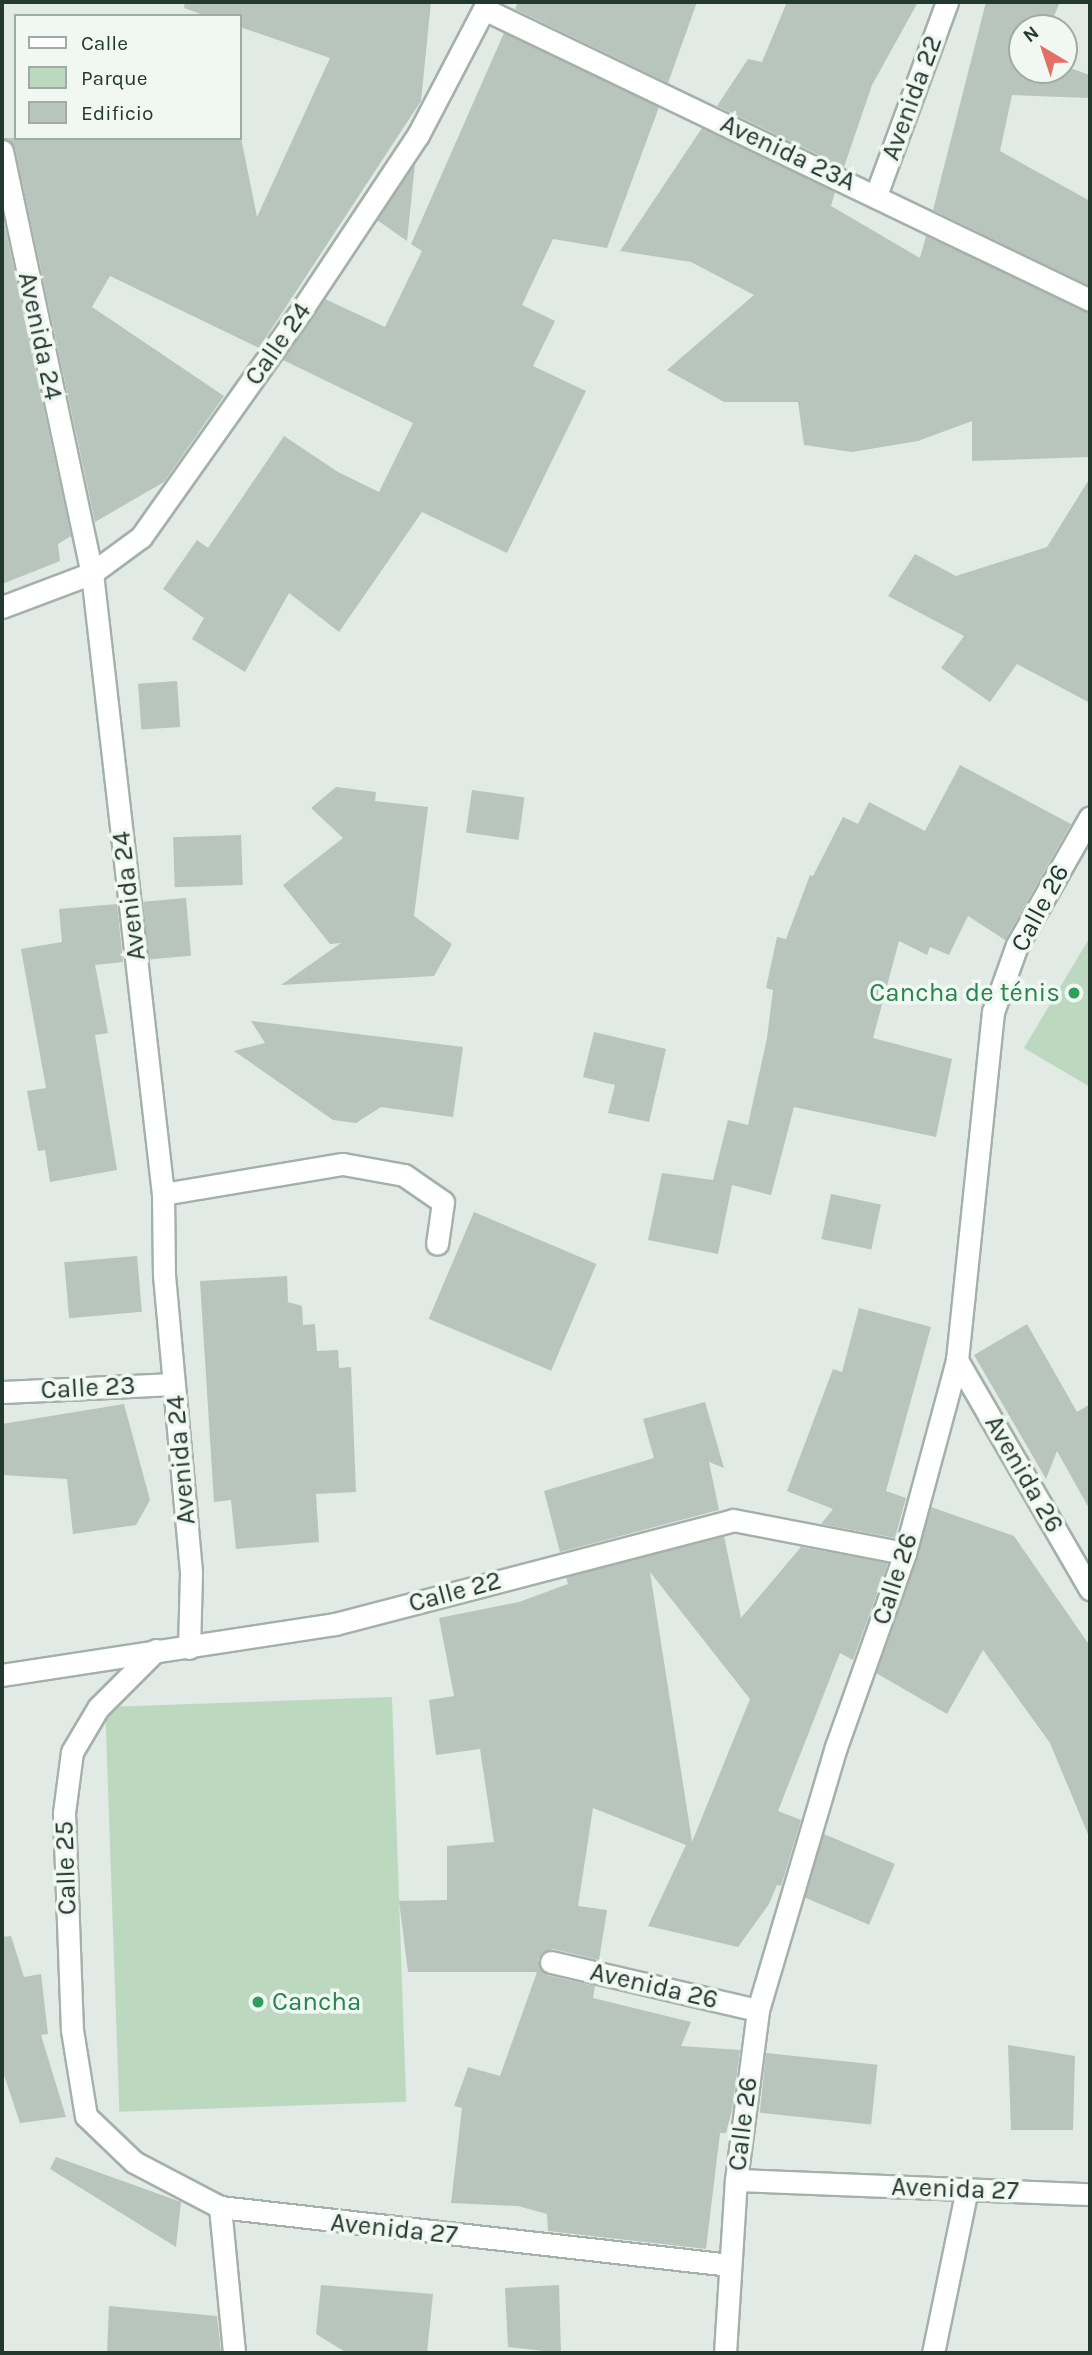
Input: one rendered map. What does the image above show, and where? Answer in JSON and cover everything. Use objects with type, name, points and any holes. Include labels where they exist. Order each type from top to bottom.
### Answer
[{"type":"street","name":"Avenida 22","points":[[876,195],[947,2]]},
{"type":"street","name":"Avenida 23A","points":[[483,5],[1090,300]]},
{"type":"street","name":"Calle 24","points":[[2,607],[92,573],[141,537],[182,484],[418,135],[483,5]]},
{"type":"street","name":"Avenida 24","points":[[2,151],[92,573],[163,1194],[164,1275],[191,1573],[189,1648]]},
{"type":"street","name":"Calle 26","points":[[725,2353],[736,2179],[758,2010],[836,1747],[905,1553],[957,1360],[993,1012],[1017,945],[1090,817]]},
{"type":"street","points":[[163,1194],[343,1164],[404,1175],[443,1202],[437,1244]]},
{"type":"street","name":"Avenida 26","points":[[957,1360],[1090,1589]]},
{"type":"street","name":"Calle 23","points":[[2,1392],[174,1384]]},
{"type":"street","name":"Calle 22","points":[[2,1675],[335,1624],[733,1520],[905,1553]]},
{"type":"street","name":"Calle 25","points":[[86,2116],[72,2030],[64,1813],[72,1752],[97,1708],[156,1650]]},
{"type":"street","name":"Avenida 26","points":[[551,1962],[758,2010]]},
{"type":"street","name":"Avenida 27","points":[[86,2116],[134,2162],[220,2207],[730,2265]]},
{"type":"street","name":"Avenida 27","points":[[736,2179],[1090,2194]]},
{"type":"street","points":[[933,2353],[967,2189]]},
{"type":"street","points":[[220,2207],[234,2353]]},
{"type":"green space","name":"Cancha de ténis","points":[[1090,937],[1090,1087],[1024,1048]]},
{"type":"green space","name":"Cancha","points":[[392,1697],[406,2102],[119,2112],[105,1707]]},
{"type":"building","points":[[185,2],[431,2],[421,101],[259,348],[110,276],[92,307],[224,396],[164,482],[95,522],[15,148],[3,138],[241,140],[257,217],[330,58],[242,28],[242,14],[200,14],[184,8]]},
{"type":"building","points":[[518,2],[697,2],[668,83],[515,9]]},
{"type":"building","points":[[787,2],[918,2],[872,85],[844,167],[717,106],[748,59],[762,62]]},
{"type":"building","points":[[986,2],[1060,2],[1055,14],[1008,14],[1008,84],[1078,84],[1078,71],[1090,75],[1090,98],[1012,95],[1000,151],[1090,201],[1090,286],[933,210]]},
{"type":"building","points":[[504,33],[659,107],[607,248],[553,239],[522,305],[555,321],[533,366],[586,391],[507,553],[422,512],[339,632],[289,593],[245,672],[192,639],[204,618],[163,589],[197,540],[208,548],[284,436],[338,472],[379,492],[413,423],[283,360],[325,299],[385,327],[422,251],[411,244]]},
{"type":"building","points":[[702,128],[835,192],[831,206],[920,258],[926,236],[1090,313],[1090,457],[972,461],[972,421],[918,441],[852,452],[804,445],[798,402],[724,402],[667,370],[754,295],[691,262],[620,251]]},
{"type":"building","points":[[415,164],[407,241],[377,220]]},
{"type":"building","points":[[2,213],[71,536],[58,544],[60,561],[2,584]]},
{"type":"building","points":[[1090,478],[1090,703],[1017,664],[990,702],[941,668],[964,636],[888,596],[915,554],[956,576],[1047,547]]},
{"type":"building","points":[[177,681],[180,727],[141,730],[138,684]]},
{"type":"building","points":[[960,765],[1071,824],[1005,940],[968,916],[949,955],[930,947],[927,955],[899,941],[873,1038],[952,1059],[936,1137],[794,1107],[771,1195],[732,1185],[718,1254],[648,1240],[662,1173],[713,1180],[728,1120],[748,1125],[767,1038],[773,990],[766,988],[777,937],[786,939],[810,875],[813,876],[843,817],[858,824],[869,802],[925,831]]},
{"type":"building","points":[[336,787],[376,792],[375,801],[428,807],[414,916],[452,944],[434,976],[281,985],[341,943],[330,944],[283,885],[343,838],[311,808]]},
{"type":"building","points":[[472,790],[524,797],[518,840],[466,833]]},
{"type":"building","points":[[241,835],[243,885],[175,887],[173,837]]},
{"type":"building","points":[[186,898],[191,956],[148,960],[143,902]]},
{"type":"building","points":[[117,904],[123,962],[95,965],[108,1033],[95,1035],[117,1170],[50,1182],[45,1150],[38,1151],[27,1091],[46,1088],[21,949],[62,942],[59,909]]},
{"type":"building","points":[[251,1021],[463,1047],[453,1117],[381,1107],[356,1123],[333,1120],[234,1051],[265,1043]]},
{"type":"building","points":[[594,1032],[666,1049],[649,1122],[608,1113],[615,1085],[583,1077]]},
{"type":"building","points":[[831,1194],[881,1205],[871,1250],[821,1239]]},
{"type":"building","points":[[474,1212],[596,1264],[551,1371],[429,1319]]},
{"type":"building","points":[[137,1256],[142,1312],[69,1318],[64,1262]]},
{"type":"building","points":[[287,1276],[288,1302],[302,1306],[303,1325],[315,1324],[317,1351],[338,1350],[339,1368],[351,1367],[356,1492],[316,1494],[319,1542],[236,1549],[231,1500],[214,1502],[200,1281]]},
{"type":"building","points":[[859,1308],[931,1327],[886,1491],[906,1498],[895,1538],[821,1524],[833,1509],[787,1491],[833,1369],[842,1372]]},
{"type":"building","points":[[1027,1324],[1077,1412],[1090,1404],[1090,1510],[1057,1451],[1046,1479],[974,1355]]},
{"type":"building","points":[[705,1402],[724,1468],[709,1462],[719,1510],[560,1552],[544,1491],[654,1458],[643,1419]]},
{"type":"building","points":[[124,1404],[150,1500],[136,1525],[73,1534],[67,1479],[2,1475],[2,1424]]},
{"type":"building","points":[[931,1507],[1014,1536],[1090,1646],[1090,1839],[1050,1743],[983,1650],[947,1714],[876,1673]]},
{"type":"building","points":[[724,1536],[741,1618],[801,1547],[888,1563],[853,1660],[840,1653],[778,1811],[801,1820],[781,1886],[777,1885],[769,1904],[738,1947],[648,1926],[686,1845],[593,1808],[578,1906],[607,1910],[599,1960],[553,1949],[542,1953],[538,1960],[547,1975],[595,1986],[593,1998],[691,2022],[681,2046],[740,2050],[732,2110],[726,2133],[720,2133],[706,2249],[548,2231],[547,2214],[518,2206],[451,2203],[462,2108],[454,2106],[468,2067],[500,2076],[537,1972],[408,1972],[399,1901],[447,1900],[447,1846],[494,1842],[480,1749],[436,1755],[429,1700],[454,1696],[439,1618],[519,1602],[568,1584],[566,1577]],"holes":[[[650,1572],[750,1699],[692,1842]]]},
{"type":"building","points":[[824,1834],[895,1864],[869,1925],[798,1895]]},
{"type":"building","points":[[11,1936],[24,1977],[41,1974],[48,2034],[41,2035],[66,2117],[20,2123],[2,2069],[2,1937]]},
{"type":"building","points":[[1008,2045],[1075,2056],[1073,2130],[1011,2130]]},
{"type":"building","points":[[766,2053],[877,2065],[871,2124],[760,2113]]},
{"type":"building","points":[[56,2157],[181,2202],[176,2247],[50,2169]]},
{"type":"building","points":[[321,2285],[433,2294],[427,2353],[347,2353],[316,2334]]},
{"type":"building","points":[[559,2285],[561,2353],[508,2347],[505,2288]]},
{"type":"building","points":[[109,2306],[217,2316],[221,2353],[107,2353]]},
{"type":"place","name":"Cancha de ténis","points":[[1074,993]]},
{"type":"place","name":"Cancha","points":[[258,2002]]}]
